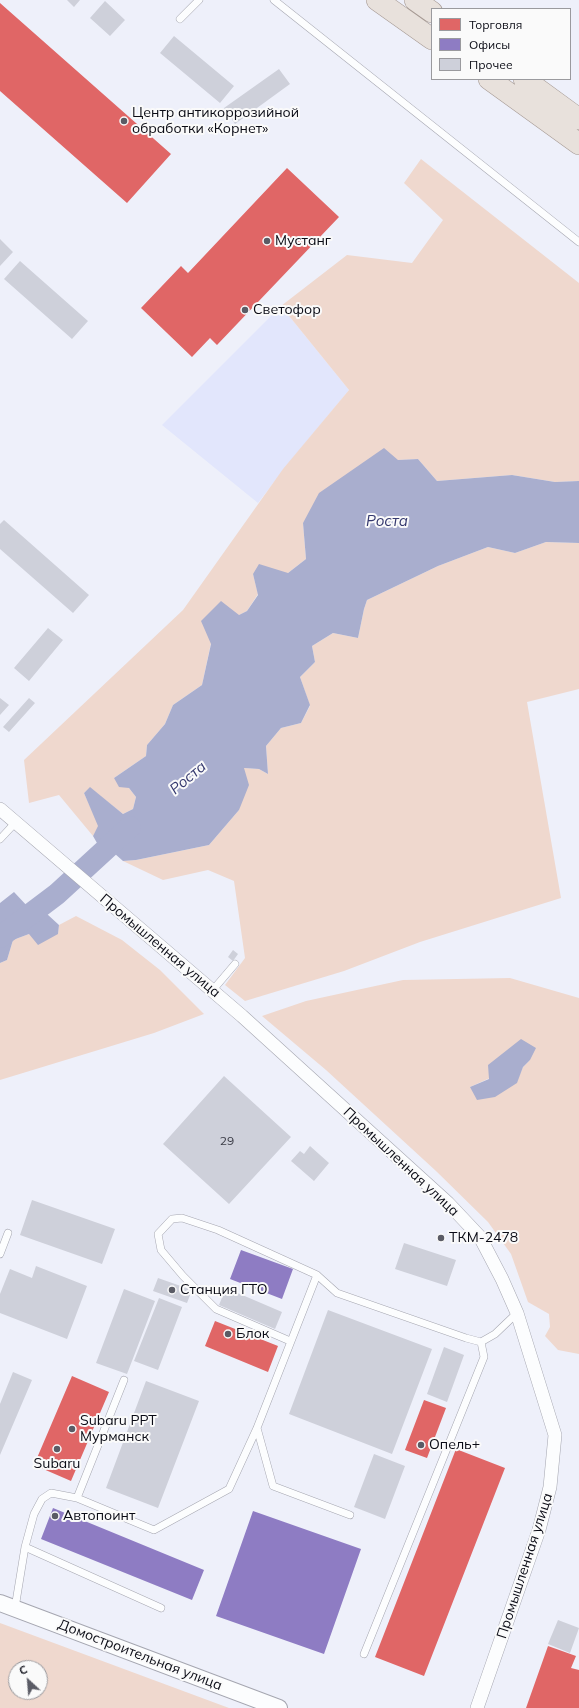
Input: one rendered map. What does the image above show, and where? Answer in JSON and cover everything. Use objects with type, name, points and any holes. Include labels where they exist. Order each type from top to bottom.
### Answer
[{"type":"main road","points":[[377,0],[431,38]]},
{"type":"main road","points":[[415,0],[431,11]]},
{"type":"main road","points":[[490,80],[579,144]]},
{"type":"main road","points":[[525,80],[579,119]]},
{"type":"street","name":"Промышленная улица","points":[[0,809],[212,990],[448,1203],[480,1237],[502,1279],[517,1314],[555,1435],[550,1487],[539,1530],[477,1708]]},
{"type":"street","name":"Домостроительная улица","points":[[7,1606],[279,1708]]},
{"type":"lane","points":[[180,19],[199,0]]},
{"type":"lane","points":[[274,0],[579,242]]},
{"type":"lane","points":[[0,839],[15,823]]},
{"type":"lane","points":[[212,990],[235,964]]},
{"type":"lane","points":[[290,1341],[216,1309],[183,1276],[161,1250],[158,1234],[172,1219],[182,1218],[218,1230],[317,1275],[337,1293],[481,1342],[495,1334],[517,1314]]},
{"type":"lane","points":[[0,1254],[8,1233]]},
{"type":"lane","points":[[7,1606],[34,1514],[42,1499],[51,1493],[78,1498],[154,1530],[229,1489],[257,1428],[317,1275]]},
{"type":"lane","points":[[364,1654],[484,1357],[481,1342]]},
{"type":"lane","points":[[78,1498],[124,1380]]},
{"type":"lane","points":[[257,1428],[273,1486],[350,1515]]},
{"type":"lane","points":[[25,1547],[161,1608]]},
{"type":"shaded area","points":[[421,159],[579,283],[579,481],[555,482],[512,475],[437,481],[418,459],[398,460],[303,523],[306,559],[288,573],[253,574],[258,594],[247,611],[239,615],[211,643],[202,685],[173,705],[165,724],[147,745],[146,756],[114,778],[129,788],[136,797],[133,809],[123,814],[90,788],[84,793],[99,826],[93,836],[59,795],[29,803],[24,760],[183,610],[283,469],[349,390],[281,306],[347,255],[412,263],[443,220],[404,183]]},
{"type":"shaded area","points":[[281,306],[349,390],[258,503],[162,425]]},
{"type":"shaded area","points":[[546,542],[579,543],[579,689],[527,702],[561,898],[420,942],[344,971],[245,1001],[225,985],[245,958],[234,881],[208,870],[163,880],[123,861],[136,860],[209,845],[239,810],[244,768],[259,769],[268,774],[266,746],[281,728],[301,723],[310,706],[300,677],[315,662],[312,646],[333,633],[358,638],[367,600],[438,566],[488,547],[515,553]]},
{"type":"shaded area","points":[[76,916],[122,940],[160,970],[204,1014],[154,1033],[0,1080],[0,963],[7,960],[13,940],[29,934],[58,934],[59,925]]},
{"type":"shaded area","points":[[510,978],[579,998],[579,1354],[558,1350],[545,1336],[550,1327],[549,1314],[528,1302],[511,1254],[488,1222],[436,1171],[326,1070],[262,1016],[306,1001],[403,980]],"holes":[[[530,1060],[523,1067],[516,1083],[470,1087]]]},
{"type":"shaded area","points":[[0,1623],[229,1708],[0,1708]]},
{"type":"water","name":"Роста","points":[[384,448],[398,460],[418,459],[437,481],[512,475],[555,482],[579,481],[579,543],[546,542],[515,553],[488,547],[438,566],[367,600],[358,638],[333,633],[312,646],[315,662],[300,677],[310,705],[301,723],[281,728],[266,746],[268,774],[259,769],[244,768],[249,785],[239,810],[209,845],[136,860],[123,861],[105,845],[97,843],[93,836],[98,826],[84,793],[90,787],[123,814],[133,809],[136,797],[129,788],[119,787],[114,778],[146,756],[147,745],[165,724],[173,705],[202,685],[211,644],[201,621],[221,601],[239,615],[247,611],[258,595],[253,574],[259,564],[288,573],[306,559],[303,523],[319,493]]},
{"type":"water","points":[[64,881],[69,886],[47,914],[59,925],[58,934],[38,945],[29,934],[13,940],[7,960],[0,963],[0,903],[14,892],[29,908],[42,895]]},
{"type":"water","points":[[521,1039],[536,1048],[530,1060],[523,1067],[517,1083],[495,1097],[477,1100],[470,1087],[489,1079],[488,1065]]},
{"type":"building: Торговля","points":[[0,3],[171,154],[127,203],[0,91]]},
{"type":"building: Торговля","name":"Мустанг","points":[[287,168],[339,217],[217,345],[210,338],[192,357],[141,308],[181,266],[188,273]]},
{"type":"building: Торговля","name":"Блок","points":[[215,1321],[278,1346],[268,1372],[205,1346]]},
{"type":"building: Торговля","name":"Subaru РРТ Мурманск","points":[[72,1376],[109,1392],[71,1481],[34,1465]]},
{"type":"building: Торговля","points":[[424,1400],[446,1408],[427,1458],[405,1450]]},
{"type":"building: Торговля","points":[[456,1449],[505,1468],[424,1676],[375,1657]]},
{"type":"building: Торговля","points":[[548,1646],[576,1656],[571,1668],[579,1670],[579,1708],[526,1708]]},
{"type":"building: Офисы","points":[[241,1250],[293,1269],[282,1299],[230,1279]]},
{"type":"building: Офисы","points":[[53,1508],[204,1570],[192,1600],[41,1539]]},
{"type":"building: Офисы","points":[[253,1511],[361,1549],[324,1654],[216,1616]]},
{"type":"building: Прочее","points":[[67,0],[80,0],[74,7]]},
{"type":"building: Прочее","points":[[105,1],[125,20],[110,36],[90,18]]},
{"type":"building: Прочее","points":[[174,36],[234,86],[220,103],[160,53]]},
{"type":"building: Прочее","points":[[279,69],[290,84],[235,124],[224,108]]},
{"type":"building: Прочее","points":[[0,239],[13,252],[0,266]]},
{"type":"building: Прочее","points":[[20,261],[88,321],[72,339],[4,279]]},
{"type":"building: Прочее","points":[[4,520],[89,595],[73,613],[0,549],[0,524]]},
{"type":"building: Прочее","points":[[48,628],[63,640],[29,681],[14,668]]},
{"type":"building: Прочее","points":[[0,698],[9,705],[0,715]]},
{"type":"building: Прочее","points":[[29,698],[35,703],[9,732],[3,727]]},
{"type":"building: Прочее","points":[[233,950],[238,954],[233,961],[228,957]]},
{"type":"building: Прочее","points":[[224,1076],[291,1137],[229,1204],[163,1144]]},
{"type":"building: Прочее","points":[[310,1146],[329,1163],[314,1181],[291,1161],[300,1151],[304,1154]]},
{"type":"building: Прочее","points":[[32,1200],[115,1229],[102,1264],[20,1235]]},
{"type":"building: Прочее","points":[[404,1243],[456,1260],[447,1286],[395,1269]]},
{"type":"building: Прочее","points":[[36,1266],[87,1286],[67,1339],[0,1313],[0,1294],[10,1269],[32,1278]]},
{"type":"building: Прочее","name":"Станция ГТО","points":[[158,1278],[192,1290],[187,1303],[153,1291]]},
{"type":"building: Прочее","points":[[226,1288],[282,1312],[275,1329],[219,1305]]},
{"type":"building: Прочее","points":[[124,1289],[155,1301],[127,1374],[96,1363]]},
{"type":"building: Прочее","points":[[159,1298],[182,1307],[158,1370],[134,1361]]},
{"type":"building: Прочее","points":[[328,1310],[432,1349],[392,1454],[289,1414]]},
{"type":"building: Прочее","points":[[444,1347],[464,1355],[447,1402],[427,1394]]},
{"type":"building: Прочее","points":[[13,1372],[32,1380],[0,1455],[0,1404]]},
{"type":"building: Прочее","points":[[146,1381],[199,1401],[158,1508],[106,1488]]},
{"type":"building: Прочее","points":[[374,1454],[405,1466],[385,1519],[354,1507]]},
{"type":"building: Прочее","points":[[558,1620],[579,1628],[570,1653],[548,1644]]},
{"type":"waterway","name":"Роста","points":[[0,937],[57,894],[130,827]]},
{"type":"place","name":"Центр антикоррозийной обработки «Корнет»","points":[[124,121]]},
{"type":"place","name":"Мустанг","points":[[267,241]]},
{"type":"place","name":"Светофор","points":[[245,310]]},
{"type":"place","name":"ТКМ-2478","points":[[441,1238]]},
{"type":"place","name":"Станция ГТО","points":[[172,1290]]},
{"type":"place","name":"Блок","points":[[228,1334]]},
{"type":"place","name":"Subaru РРТ Мурманск","points":[[72,1429]]},
{"type":"place","name":"Опель+","points":[[421,1445]]},
{"type":"place","name":"Subaru","points":[[57,1449]]},
{"type":"place","name":"Автопоинт","points":[[55,1516]]}]
